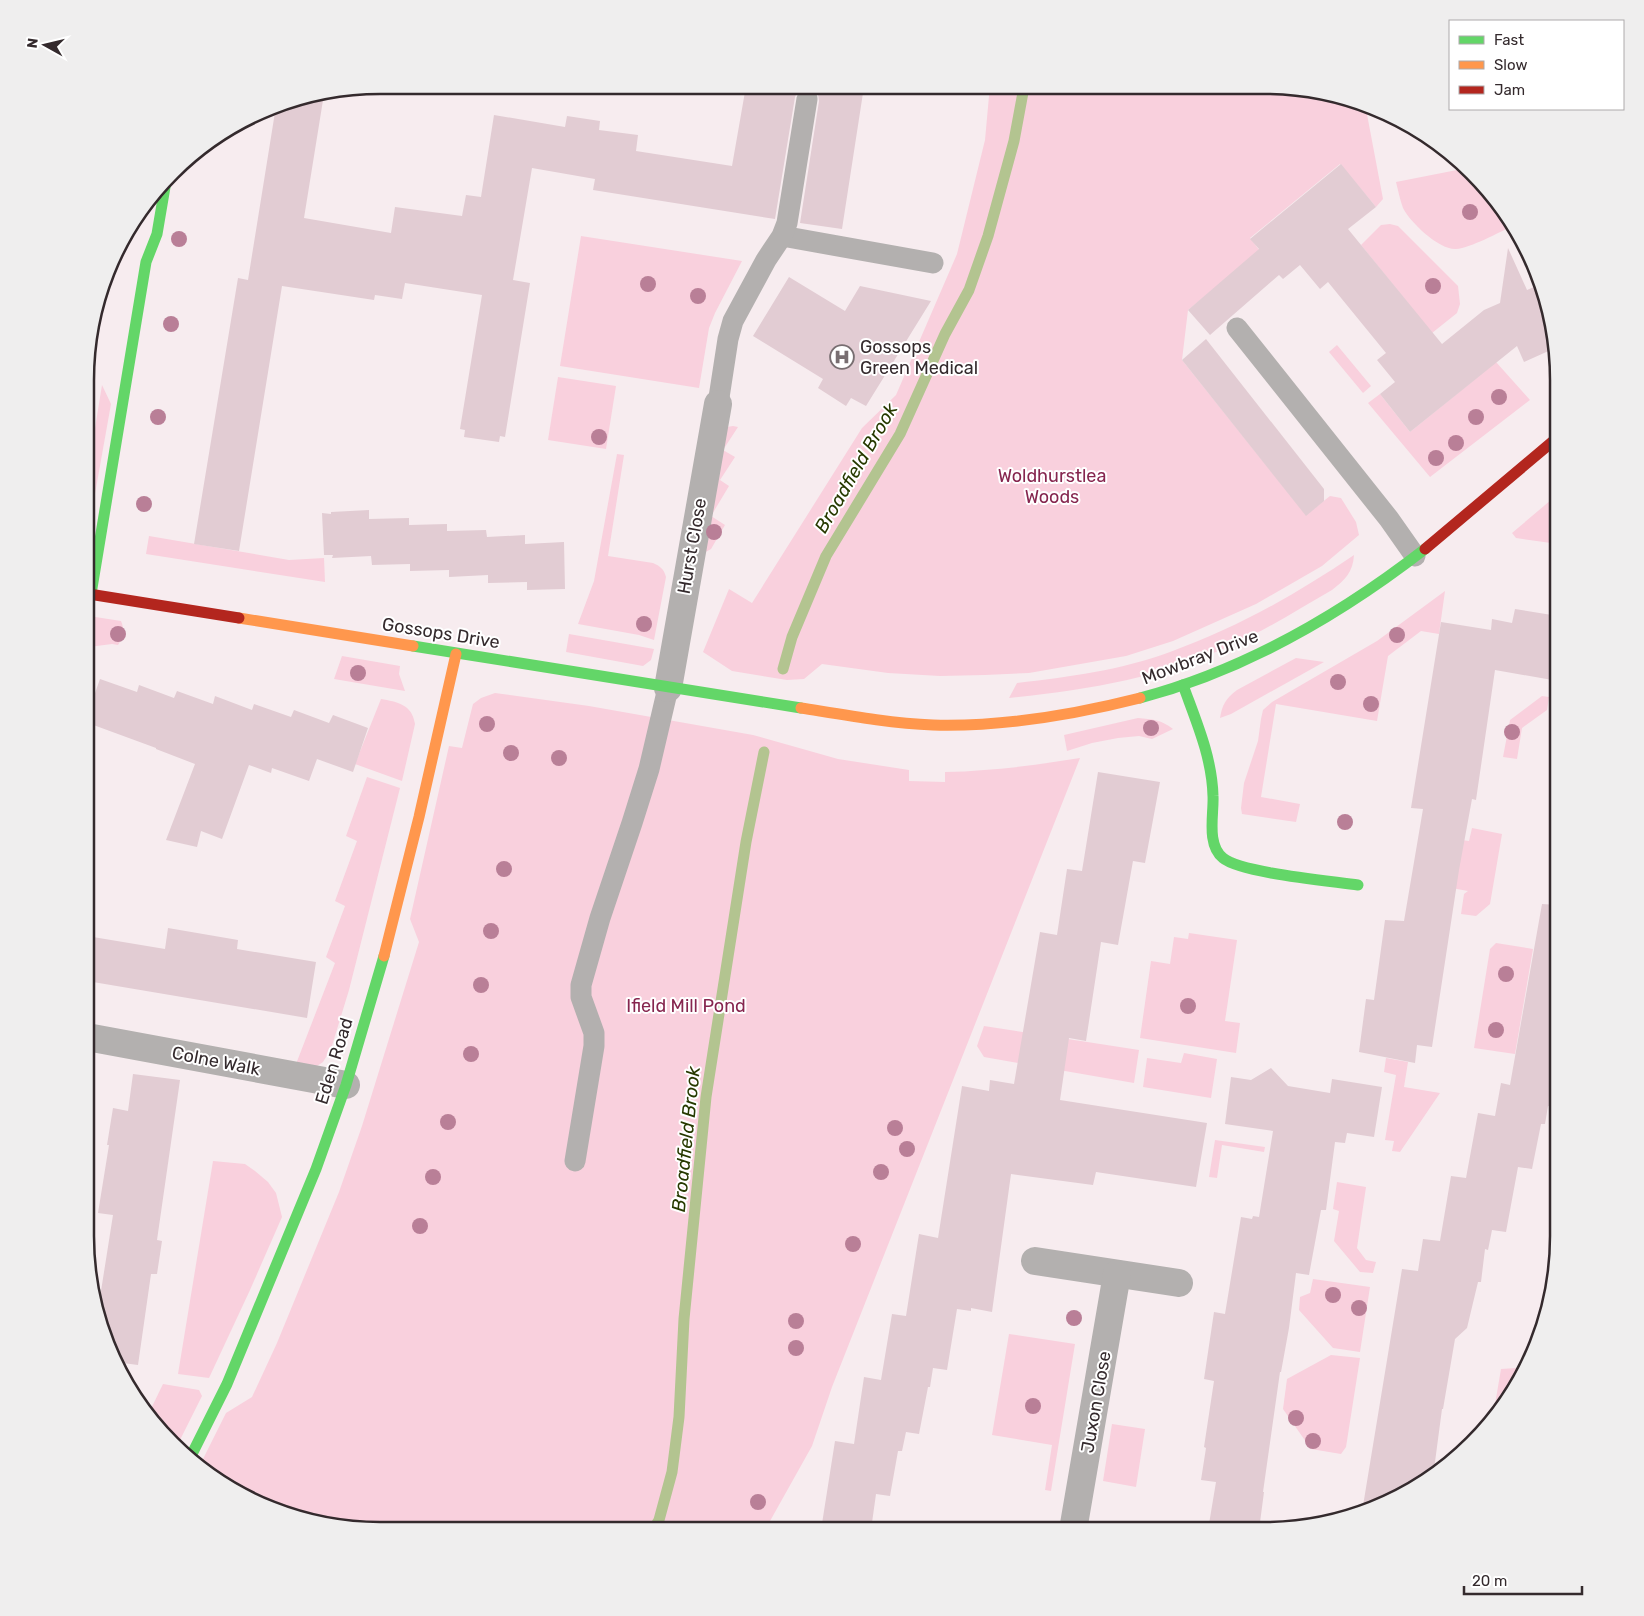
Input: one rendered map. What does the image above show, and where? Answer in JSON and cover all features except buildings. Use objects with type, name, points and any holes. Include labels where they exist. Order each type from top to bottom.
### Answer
[{"type":"street","points":[[94,570],[146,262],[157,234],[164,192]]},
{"type":"street","name":"Hurst Close","points":[[668,688],[718,404]]},
{"type":"street","name":"Mowbray Drive","points":[[787,706],[898,722],[945,725],[988,724],[1105,708],[1183,685],[1248,660],[1347,606],[1415,556],[1550,444]]},
{"type":"street","name":"Gossops Drive","points":[[94,595],[787,706]]},
{"type":"street","name":"Eden Road","points":[[193,1453],[225,1388],[285,1248],[346,1085],[394,918],[429,780],[456,654]]},
{"type":"street","points":[[1183,685],[1204,744],[1210,769],[1214,795],[1213,843],[1224,859],[1242,867],[1358,885]]},
{"type":"street","name":"Colne Walk","points":[[94,1038],[346,1085]]},
{"type":"street","points":[[1035,1261],[1179,1283]]},
{"type":"street","name":"Juxon Close","points":[[1074,1522],[1117,1274]]},
{"type":"lane","points":[[718,404],[728,339],[734,321],[761,268],[782,236],[789,212],[807,99]]},
{"type":"lane","points":[[782,236],[933,263]]},
{"type":"lane","points":[[1237,328],[1389,519],[1415,556]]},
{"type":"lane","points":[[575,1161],[594,1046],[594,1033],[584,1010],[581,984],[600,918],[648,770],[668,688]]},
{"type":"green space","name":"Woldhurstlea Woods","points":[[989,94],[1283,94],[1320,99],[1367,113],[1383,199],[1376,207],[1340,164],[1250,238],[1260,251],[1188,310],[1182,360],[1306,515],[1330,496],[1341,498],[1356,522],[1359,535],[1322,566],[1256,604],[1173,641],[1126,656],[1029,673],[985,675],[940,676],[888,673],[822,664],[804,679],[787,680],[732,671],[703,652],[729,589],[752,603],[862,428],[896,395],[957,254],[985,140]]},
{"type":"green space","points":[[1458,170],[1479,191],[1507,229],[1462,248],[1449,248],[1426,234],[1407,214],[1403,208],[1396,182]]},
{"type":"green space","points":[[1390,224],[1398,226],[1458,286],[1460,304],[1457,313],[1432,333],[1361,245],[1381,225]]},
{"type":"green space","points":[[581,236],[742,261],[709,328],[699,388],[560,366]]},
{"type":"green space","points":[[1337,345],[1371,386],[1363,393],[1329,352]]},
{"type":"green space","points":[[1496,362],[1530,400],[1430,477],[1368,403],[1380,394],[1410,432]]},
{"type":"green space","points":[[558,377],[616,386],[606,449],[548,440]]},
{"type":"green space","points":[[102,385],[111,404],[94,500],[94,434]]},
{"type":"green space","points":[[727,427],[738,427],[723,450],[735,457],[720,480],[729,486],[711,516],[725,525],[711,549],[702,554]]},
{"type":"green space","points":[[617,454],[624,455],[608,556],[653,563],[664,572],[666,577],[654,640],[639,635],[578,624],[594,581]]},
{"type":"green space","points":[[1550,501],[1550,543],[1516,538],[1512,533]]},
{"type":"green space","points":[[149,536],[289,560],[324,558],[325,582],[146,554]]},
{"type":"green space","points":[[1354,555],[1348,575],[1332,590],[1257,633],[1232,645],[1178,666],[1123,681],[1067,691],[1009,698],[1017,683],[1133,664],[1195,642],[1243,621],[1288,597]]},
{"type":"green space","points":[[1445,591],[1439,634],[1421,631],[1388,656],[1377,721],[1276,704],[1261,797],[1300,804],[1296,822],[1242,814],[1244,783],[1258,741],[1263,710],[1272,702],[1377,641]]},
{"type":"green space","points":[[94,617],[121,621],[123,628],[122,639],[118,645],[94,646]]},
{"type":"green space","points":[[569,634],[654,649],[651,660],[643,666],[566,652]]},
{"type":"green space","points":[[342,656],[400,666],[399,674],[405,691],[334,679]]},
{"type":"green space","points":[[1296,658],[1324,662],[1231,714],[1220,718],[1225,702],[1233,693]]},
{"type":"green space","name":"Ifield Mill Pond","points":[[495,693],[589,706],[753,735],[838,759],[909,770],[909,781],[945,782],[945,772],[1008,768],[1080,758],[832,1387],[812,1446],[769,1522],[361,1522],[342,1520],[306,1513],[270,1501],[237,1484],[202,1460],[226,1413],[252,1397],[277,1343],[339,1192],[362,1126],[419,942],[410,919],[449,746],[462,748],[473,704],[481,698]]},
{"type":"green space","points":[[1542,696],[1549,697],[1547,710],[1522,728],[1517,759],[1503,757],[1510,720]]},
{"type":"green space","points":[[381,699],[403,705],[411,712],[415,724],[402,781],[355,764]]},
{"type":"green space","points":[[1138,718],[1157,720],[1173,729],[1152,739],[1139,736],[1118,738],[1092,743],[1067,751],[1064,735]]},
{"type":"green space","points":[[367,777],[400,788],[349,990],[331,1049],[323,1062],[317,1066],[296,1064],[335,963],[326,957],[345,906],[335,901],[357,841],[346,836]]},
{"type":"green space","points":[[1472,828],[1502,834],[1490,904],[1476,916],[1461,914],[1464,894],[1468,891],[1446,887],[1454,839],[1469,841]]},
{"type":"green space","points":[[1189,933],[1237,940],[1225,1021],[1240,1023],[1236,1053],[1140,1038],[1151,961],[1170,964],[1174,937],[1188,939]]},
{"type":"green space","points":[[1496,943],[1533,949],[1515,1054],[1474,1048],[1490,949]]},
{"type":"green space","points":[[984,1026],[1139,1050],[1134,1083],[984,1057],[977,1046]]},
{"type":"green space","points":[[1184,1053],[1217,1059],[1211,1098],[1143,1087],[1147,1058],[1181,1063]]},
{"type":"green space","points":[[1386,1058],[1408,1062],[1404,1087],[1440,1093],[1400,1152],[1392,1151],[1394,1141],[1385,1140],[1396,1075],[1384,1072]]},
{"type":"green space","points":[[1215,1140],[1265,1147],[1264,1152],[1222,1145],[1217,1178],[1209,1177]]},
{"type":"green space","points":[[213,1161],[245,1164],[255,1171],[268,1182],[276,1193],[282,1217],[209,1378],[178,1374]]},
{"type":"green space","points":[[1337,1182],[1366,1187],[1357,1248],[1366,1260],[1376,1262],[1373,1273],[1360,1272],[1334,1241],[1339,1211],[1333,1209]]},
{"type":"green space","points":[[1313,1279],[1370,1287],[1360,1352],[1333,1348],[1299,1310],[1300,1297],[1310,1293]]},
{"type":"green space","points":[[1009,1334],[1075,1344],[1051,1491],[1045,1490],[1052,1445],[992,1435]]},
{"type":"green space","points":[[1331,1355],[1360,1358],[1346,1447],[1341,1454],[1311,1449],[1283,1409],[1287,1379]]},
{"type":"green space","points":[[1520,1365],[1495,1405],[1501,1369],[1516,1368]]},
{"type":"green space","points":[[163,1384],[199,1390],[202,1396],[179,1441],[151,1408]]},
{"type":"green space","points":[[1112,1424],[1145,1429],[1136,1487],[1103,1481]]},
{"type":"waterway","name":"Broadfield Brook","points":[[783,669],[792,637],[826,556],[900,434],[945,334],[969,290],[988,236],[1014,141],[1023,94]]},
{"type":"waterway","name":"Broadfield Brook","points":[[658,1522],[672,1472],[679,1417],[684,1319],[706,1097],[746,842],[764,752]]},
{"type":"traffic: fast","points":[[94,576],[146,262],[157,234],[164,192]]},
{"type":"traffic: fast","points":[[1140,698],[1217,672],[1290,638],[1359,596],[1425,549]]},
{"type":"traffic: fast","points":[[413,646],[801,708]]},
{"type":"traffic: fast","points":[[1183,685],[1210,767],[1213,796],[1212,828],[1214,845],[1223,858],[1248,868],[1267,872],[1358,885]]},
{"type":"traffic: fast","points":[[193,1452],[227,1384],[316,1169],[346,1085],[384,956]]},
{"type":"traffic: slow","points":[[239,618],[413,646]]},
{"type":"traffic: slow","points":[[384,956],[419,817],[456,654]]},
{"type":"traffic: slow","points":[[801,708],[900,722],[959,725],[1038,719],[1140,698]]},
{"type":"traffic: jam","points":[[1425,549],[1550,444]]},
{"type":"traffic: jam","points":[[94,595],[239,618]]},
{"type":"place","name":"Gossops Green Medical","points":[[842,357]]}]
